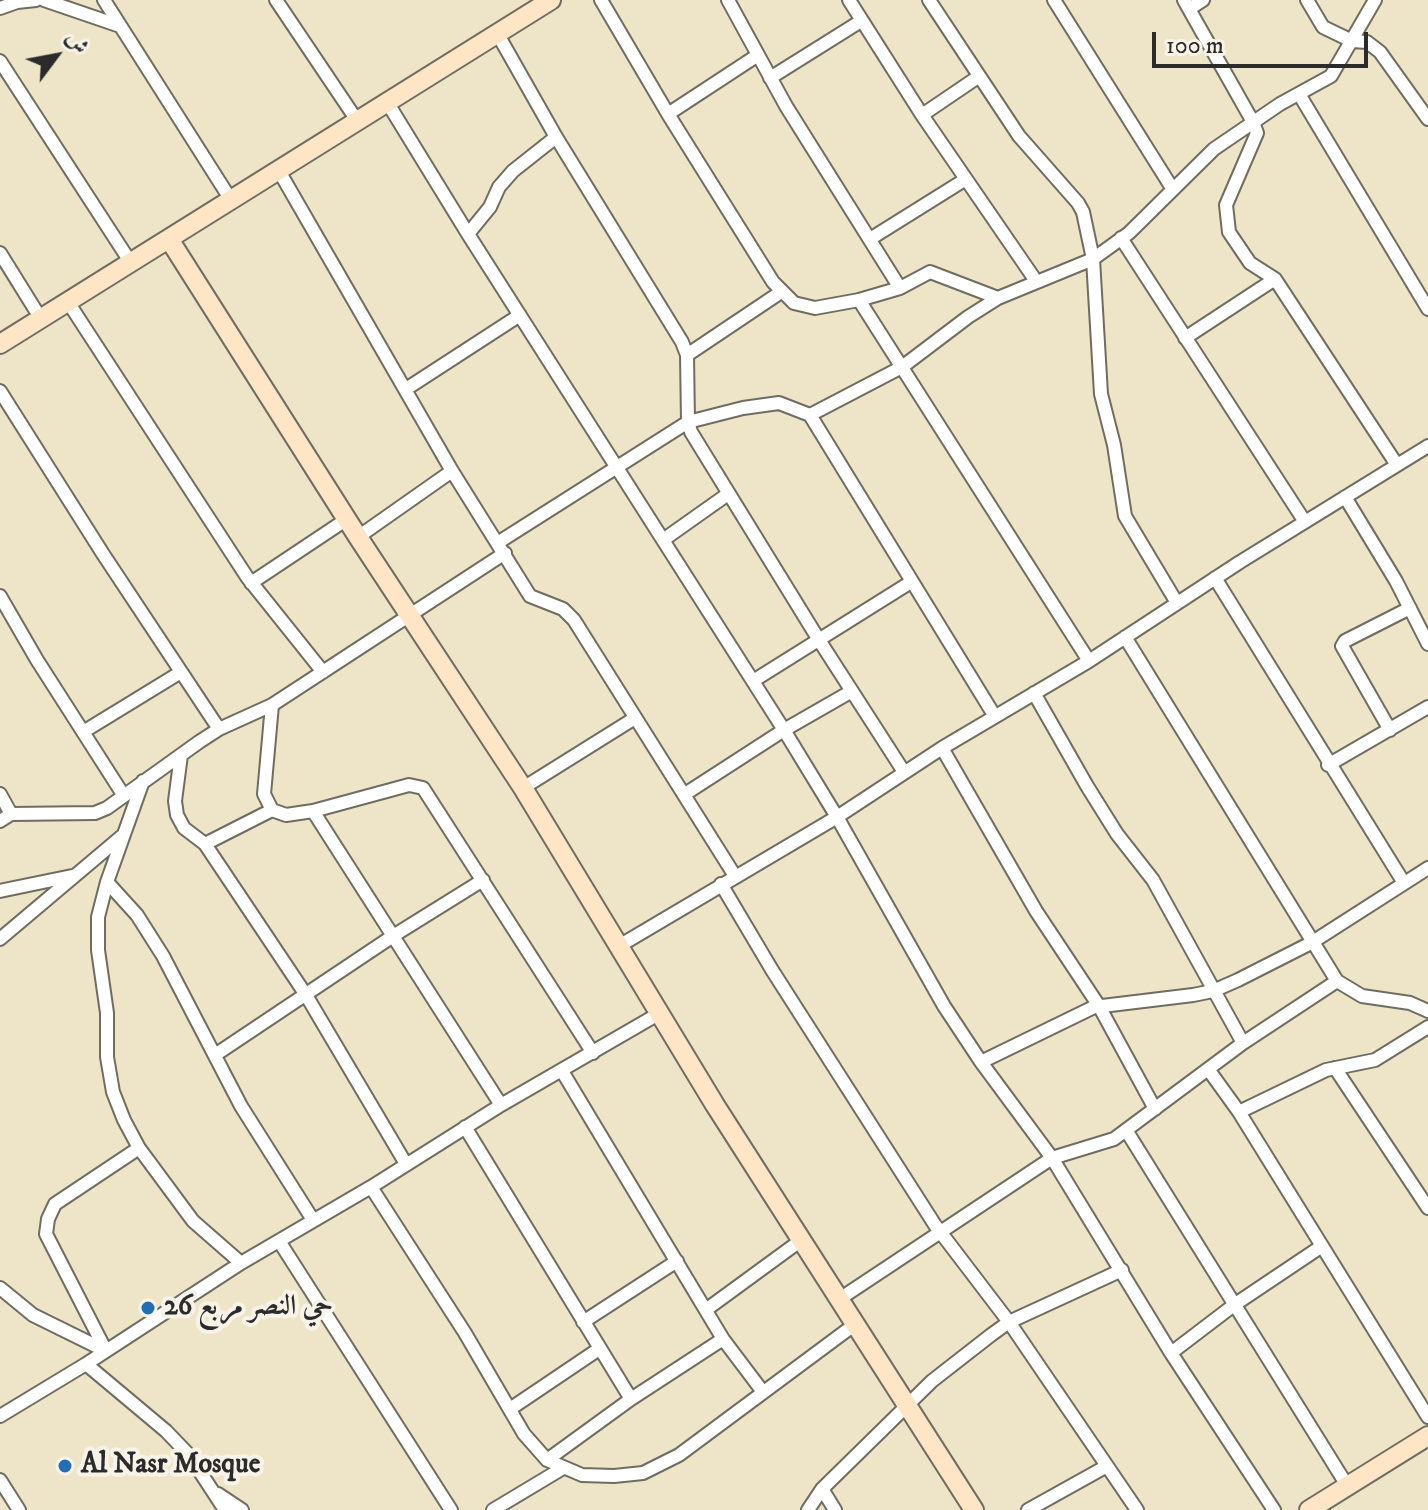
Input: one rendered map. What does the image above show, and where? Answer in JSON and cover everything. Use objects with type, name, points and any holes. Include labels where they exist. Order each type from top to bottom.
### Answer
[{"type":"street","points":[[0,8],[36,0]]},
{"type":"street","points":[[44,0],[120,26]]},
{"type":"street","points":[[104,0],[231,200]]},
{"type":"street","points":[[276,0],[358,122]]},
{"type":"street","points":[[0,344],[551,0]]},
{"type":"street","points":[[601,0],[668,114],[781,292],[794,303],[815,308],[859,300],[900,288],[933,272],[998,298]]},
{"type":"street","points":[[728,0],[770,78],[900,288]]},
{"type":"street","points":[[849,0],[922,115],[1036,281]]},
{"type":"street","points":[[929,0],[1029,150],[1083,212],[1093,259],[1101,394],[1114,445],[1125,516],[1177,603]]},
{"type":"street","points":[[1054,0],[1172,188]]},
{"type":"street","points":[[1203,0],[1187,4],[1253,122],[1256,138],[1226,205],[1226,223],[1235,243],[1250,263],[1275,279],[1397,465]]},
{"type":"street","points":[[1307,0],[1323,27],[1352,41],[1367,42],[1380,52],[1428,119]]},
{"type":"street","points":[[810,415],[902,367],[998,298],[1093,259],[1121,238],[1214,149],[1331,76],[1375,0]]},
{"type":"street","points":[[770,78],[861,21]]},
{"type":"street","points":[[497,33],[556,137],[669,319],[687,355],[688,422],[691,432],[904,772]]},
{"type":"street","points":[[668,114],[758,55]]},
{"type":"street","points":[[0,61],[131,263]]},
{"type":"street","points":[[922,115],[978,77]]},
{"type":"street","points":[[1299,94],[1428,309]]},
{"type":"street","points":[[387,102],[784,730],[944,1006],[1052,1158],[1171,1353],[1274,1510]]},
{"type":"street","points":[[468,234],[513,171],[556,137]]},
{"type":"street","points":[[279,171],[452,471],[530,596],[563,609],[574,620],[735,876]]},
{"type":"street","points":[[870,239],[966,179]]},
{"type":"street","points":[[1121,238],[1305,522]]},
{"type":"street","points":[[169,239],[358,537],[523,788],[800,1241],[974,1510]]},
{"type":"street","points":[[0,253],[41,319]]},
{"type":"street","points":[[1185,338],[1275,279]]},
{"type":"street","points":[[687,355],[781,292]]},
{"type":"street","points":[[859,300],[1089,661]]},
{"type":"street","points":[[68,302],[251,583],[323,672]]},
{"type":"street","points":[[406,389],[520,315]]},
{"type":"street","points":[[0,391],[219,729]]},
{"type":"street","points":[[0,794],[6,818],[95,813],[219,729],[272,705],[411,615],[502,547],[688,422],[743,408],[779,403],[810,415],[994,715]]},
{"type":"street","points":[[619,946],[837,817],[994,715],[1089,661],[1215,578],[1428,446]]},
{"type":"street","points":[[358,537],[452,471]]},
{"type":"street","points":[[663,540],[728,494]]},
{"type":"street","points":[[1345,497],[1428,644]]},
{"type":"street","points":[[251,583],[347,519]]},
{"type":"street","points":[[1215,578],[1328,765],[1404,883]]},
{"type":"street","points":[[753,681],[911,582]]},
{"type":"street","points":[[0,596],[124,796]]},
{"type":"street","points":[[1390,730],[1342,646],[1345,641],[1410,608]]},
{"type":"street","points":[[1125,637],[1337,981],[1362,996],[1426,1006]]},
{"type":"street","points":[[83,732],[181,672]]},
{"type":"street","points":[[685,794],[784,730],[852,691]]},
{"type":"street","points":[[1034,693],[1117,834],[1153,880],[1243,1043]]},
{"type":"street","points":[[272,705],[264,794],[272,810],[286,815],[313,811],[418,785],[427,792],[593,1053]]},
{"type":"street","points":[[1328,765],[1428,707]]},
{"type":"street","points":[[523,788],[635,718]]},
{"type":"street","points":[[942,748],[1036,911],[1099,1006],[1155,1109]]},
{"type":"street","points":[[181,755],[175,801],[177,815],[184,828],[205,844],[306,995],[406,1164]]},
{"type":"street","points":[[143,781],[107,882],[98,917],[98,950],[107,1013],[107,1057],[113,1092],[139,1148],[193,1221],[241,1263]]},
{"type":"street","points":[[205,844],[272,810]]},
{"type":"street","points":[[313,811],[501,1105]]},
{"type":"street","points":[[0,939],[125,834]]},
{"type":"street","points":[[981,1062],[1099,1006],[1213,991],[1311,943],[1428,868]]},
{"type":"street","points":[[0,891],[75,876]]},
{"type":"street","points":[[215,1055],[483,880]]},
{"type":"street","points":[[107,882],[137,915],[163,956],[241,1106],[313,1220]]},
{"type":"street","points":[[721,884],[772,970],[941,1233],[1009,1322],[1137,1510]]},
{"type":"street","points":[[838,1300],[1052,1158],[1105,1143],[1126,1130],[1243,1043],[1337,981]]},
{"type":"street","points":[[0,1416],[241,1263],[371,1187],[501,1105],[660,1013]]},
{"type":"street","points":[[1239,1112],[1310,1077],[1375,1060],[1428,1027]]},
{"type":"street","points":[[1335,1068],[1428,1208]]},
{"type":"street","points":[[1208,1069],[1239,1112],[1428,1417]]},
{"type":"street","points":[[562,1071],[723,1339],[763,1392]]},
{"type":"street","points":[[465,1127],[631,1399]]},
{"type":"street","points":[[1126,1130],[1348,1487]]},
{"type":"street","points":[[106,1351],[46,1234],[48,1219],[55,1204],[139,1148]]},
{"type":"street","points":[[371,1187],[465,1333],[530,1442],[547,1460],[582,1475],[643,1473],[679,1455],[854,1325]]},
{"type":"street","points":[[279,1241],[451,1510]]},
{"type":"street","points":[[707,1309],[800,1241]]},
{"type":"street","points":[[1171,1353],[1234,1305],[1322,1246]]},
{"type":"street","points":[[583,1322],[677,1261]]},
{"type":"street","points":[[808,1510],[822,1489],[932,1381],[1009,1322],[1122,1270]]},
{"type":"street","points":[[0,1288],[33,1315],[106,1351]]},
{"type":"street","points":[[547,1460],[631,1399],[723,1339]]},
{"type":"street","points":[[510,1409],[599,1349]]},
{"type":"street","points":[[86,1364],[166,1431],[189,1455],[225,1510]]},
{"type":"street","points":[[1309,1510],[1428,1436]]},
{"type":"street","points":[[1028,1510],[1107,1466]]},
{"type":"street","points":[[493,1510],[563,1468]]},
{"type":"street","points":[[0,1480],[19,1510]]},
{"type":"street","points":[[822,1489],[835,1510]]},
{"type":"street","points":[[215,1492],[242,1510]]},
{"type":"place","name":"حي النصر مربع 26","points":[[148,1308]]},
{"type":"place","name":"Al Nasr Mosque","points":[[65,1466]]}]
